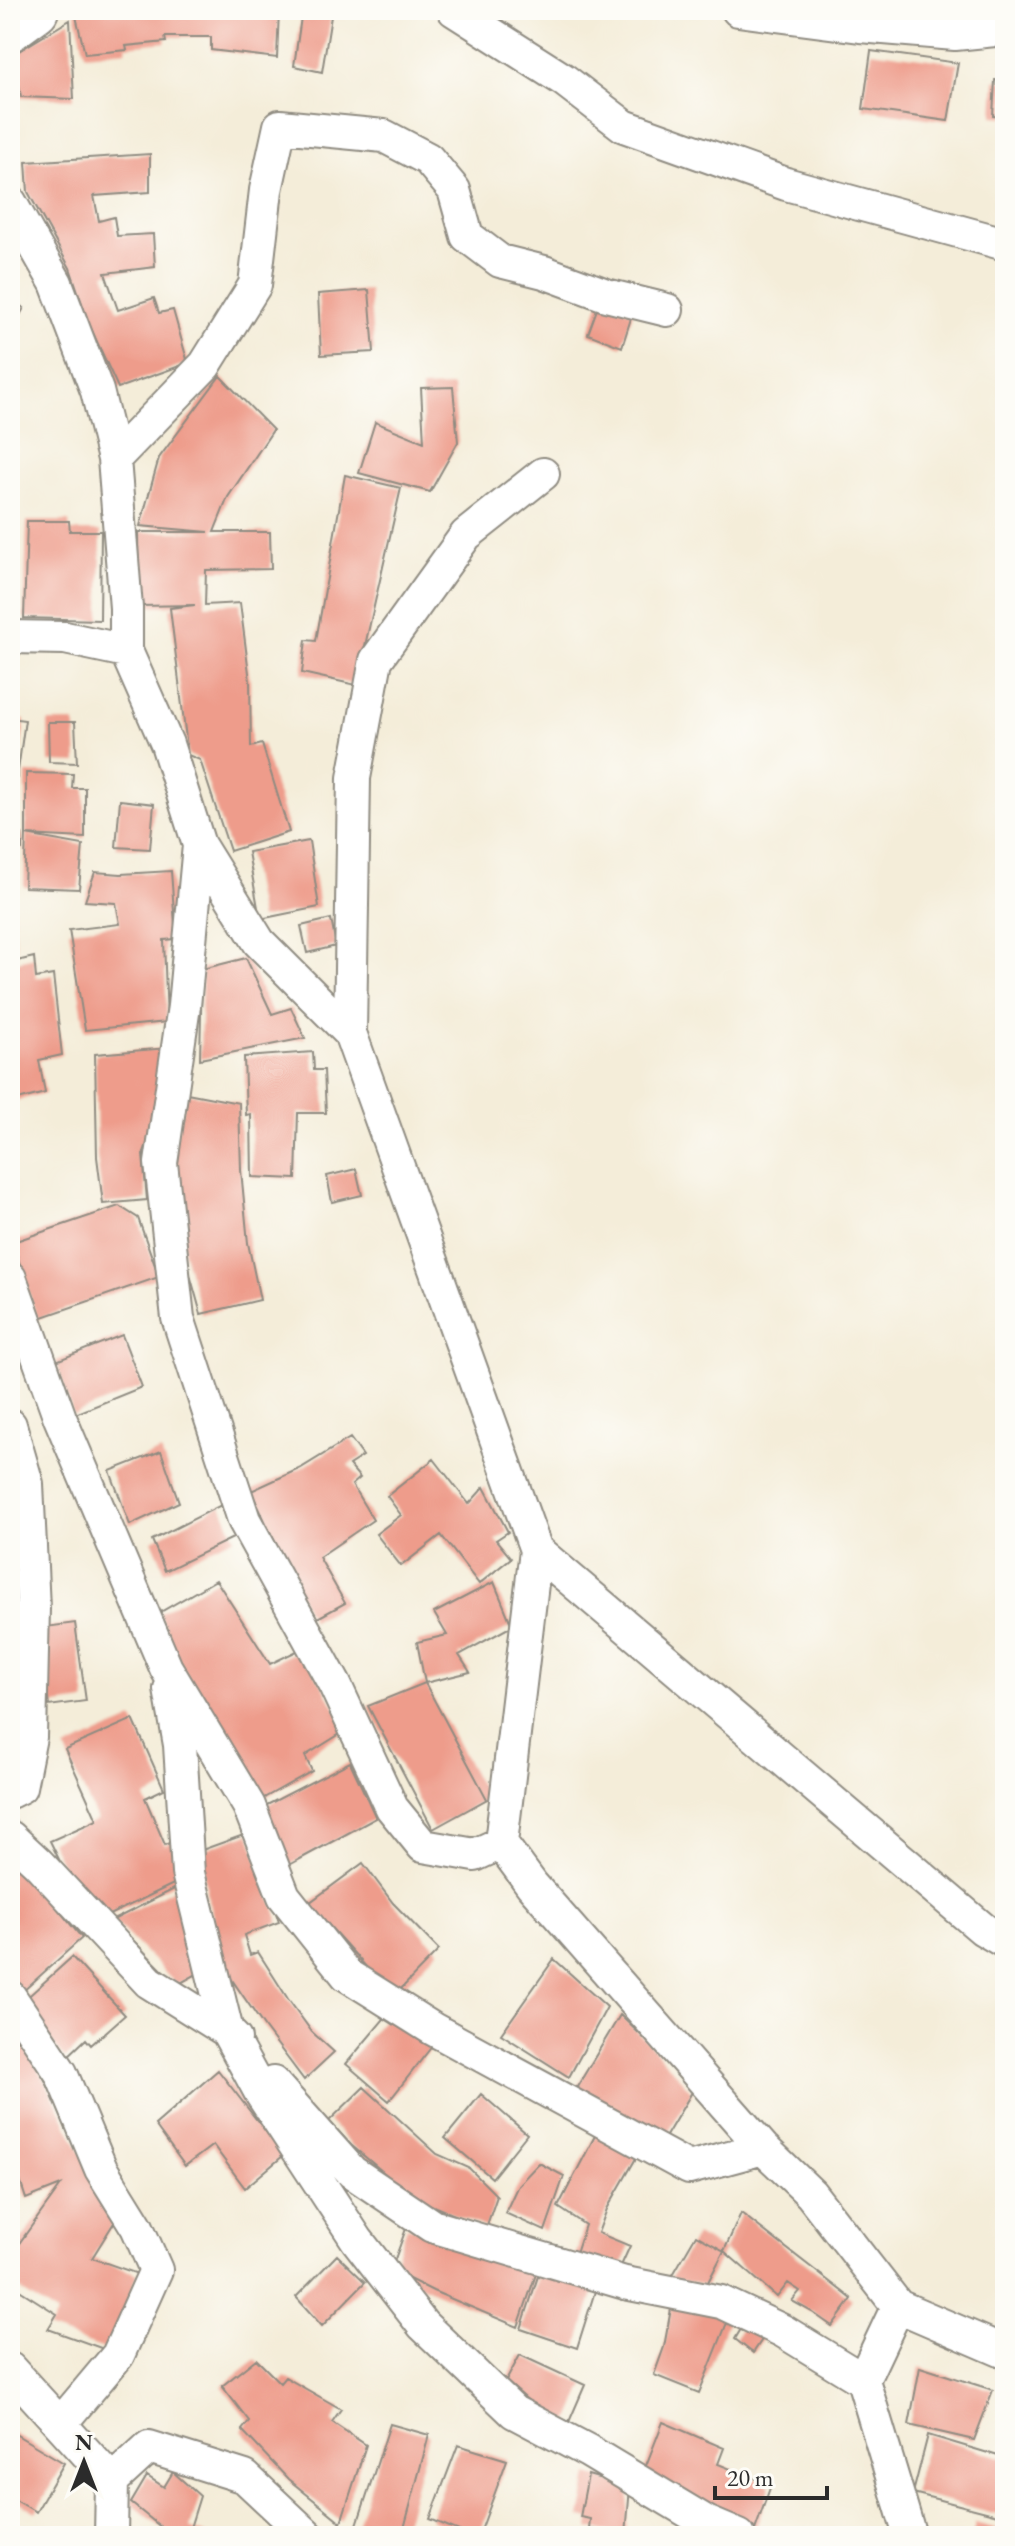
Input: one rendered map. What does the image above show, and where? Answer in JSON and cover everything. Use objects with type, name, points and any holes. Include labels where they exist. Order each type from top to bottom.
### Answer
[{"type":"main road","points":[[10,29],[36,10]]},
{"type":"street","points":[[10,29],[44,10]]},
{"type":"street","points":[[454,10],[564,80],[624,126],[786,184],[1005,244]]},
{"type":"street","points":[[738,10],[860,26],[955,34],[1005,29]]},
{"type":"street","points":[[114,459],[205,365],[255,285],[266,190],[280,126],[384,136],[428,159],[454,190],[467,236],[500,261],[544,272],[606,295],[667,310]]},
{"type":"street","points":[[10,202],[56,283],[97,391],[114,459],[126,608],[126,651],[167,744],[199,845],[259,942],[350,1033]]},
{"type":"street","points":[[543,474],[466,535],[376,660],[354,778],[350,899],[350,1033],[536,1550],[501,1843],[532,1885],[763,2148],[811,2194],[898,2306],[1005,2352]]},
{"type":"street","points":[[10,637],[65,638],[126,651]]},
{"type":"street","points":[[199,845],[184,1006],[161,1163],[178,1318],[244,1520],[335,1685],[392,1808],[423,1846],[475,1855],[501,1843]]},
{"type":"street","points":[[10,1278],[60,1418],[166,1668],[249,1806],[284,1896],[347,1975],[433,2029],[689,2168],[763,2148]]},
{"type":"street","points":[[10,1425],[27,1484],[33,1608],[30,1737],[20,1787],[10,1792]]},
{"type":"street","points":[[536,1550],[983,1929],[1005,1942]]},
{"type":"street","points":[[166,1668],[180,1745],[188,1873],[227,2031],[262,2095],[349,2226],[423,2325],[514,2412],[588,2451],[706,2522],[739,2536]]},
{"type":"street","points":[[10,1837],[149,1982],[227,2031],[352,2172],[432,2226],[625,2283],[721,2302],[783,2331],[863,2380],[910,2536]]},
{"type":"street","points":[[10,1997],[61,2073],[101,2169],[137,2227],[156,2270],[118,2355],[61,2423]]},
{"type":"street","points":[[863,2380],[898,2306]]},
{"type":"street","points":[[10,2369],[112,2481],[111,2536]]},
{"type":"street","points":[[112,2481],[149,2447],[245,2477],[308,2536]]},
{"type":"building","points":[[279,10],[277,58],[211,50],[211,37],[165,37],[166,42],[85,54],[75,12]]},
{"type":"building","points":[[302,10],[332,10],[322,72],[294,66]]},
{"type":"building","points":[[70,20],[74,99],[21,97],[14,54]]},
{"type":"building","points":[[871,51],[958,63],[948,121],[863,109]]},
{"type":"building","points":[[995,80],[1005,81],[1005,117],[993,116]]},
{"type":"building","points":[[150,154],[150,192],[94,196],[99,221],[114,217],[117,236],[153,234],[155,267],[105,273],[118,310],[154,298],[159,313],[173,310],[188,363],[118,388],[89,324],[70,268],[28,192],[26,162]]},
{"type":"building","points":[[10,284],[19,288],[11,301],[24,308],[15,324],[10,321]]},
{"type":"building","points":[[369,290],[374,352],[321,355],[318,294]]},
{"type":"building","points":[[600,301],[633,312],[622,347],[588,334]]},
{"type":"building","points":[[220,376],[273,430],[228,497],[214,532],[270,532],[271,569],[206,570],[205,605],[240,603],[250,681],[251,747],[262,744],[289,832],[230,851],[200,760],[188,755],[170,608],[195,605],[139,606],[138,532],[209,532],[140,526],[159,458]]},
{"type":"building","points":[[453,387],[458,442],[430,492],[359,473],[375,422],[424,442],[421,388]]},
{"type":"building","points":[[345,475],[401,488],[356,685],[302,673],[306,640],[316,641]]},
{"type":"building","points":[[27,521],[69,521],[70,531],[101,531],[100,620],[24,618]]},
{"type":"building","points":[[10,718],[25,720],[16,785],[10,784]]},
{"type":"building","points":[[48,722],[75,722],[77,763],[49,762]]},
{"type":"building","points":[[26,773],[73,774],[72,788],[85,788],[85,838],[26,835]]},
{"type":"building","points":[[120,800],[154,804],[150,849],[116,847]]},
{"type":"building","points":[[10,831],[22,834],[22,850],[10,849]]},
{"type":"building","points":[[26,835],[83,845],[79,889],[24,887]]},
{"type":"building","points":[[309,841],[319,907],[260,919],[248,852]]},
{"type":"building","points":[[171,871],[176,939],[164,940],[167,1022],[85,1030],[69,930],[120,924],[116,903],[85,901],[95,872]]},
{"type":"building","points":[[10,884],[17,961],[34,957],[36,978],[53,975],[62,1055],[39,1060],[45,1093],[10,1102]]},
{"type":"building","points":[[331,919],[336,946],[307,953],[301,926]]},
{"type":"building","points":[[246,958],[272,1014],[291,1008],[305,1038],[200,1059],[202,969]]},
{"type":"building","points":[[168,1048],[162,1100],[143,1155],[147,1200],[103,1204],[97,1157],[95,1054]]},
{"type":"building","points":[[313,1052],[314,1070],[324,1070],[326,1113],[298,1113],[296,1179],[252,1177],[251,1114],[246,1115],[244,1057]]},
{"type":"building","points":[[187,1093],[239,1103],[248,1243],[260,1300],[201,1314],[184,1253],[171,1157]]},
{"type":"building","points":[[356,1169],[362,1195],[332,1202],[327,1176]]},
{"type":"building","points":[[119,1206],[138,1218],[159,1277],[37,1319],[13,1242]]},
{"type":"building","points":[[122,1335],[142,1387],[73,1415],[56,1361]]},
{"type":"building","points":[[350,1438],[363,1456],[349,1465],[360,1478],[352,1485],[373,1520],[319,1557],[345,1603],[312,1621],[251,1491],[301,1468]]},
{"type":"building","points":[[161,1451],[179,1502],[130,1525],[110,1471]]},
{"type":"building","points":[[434,1459],[469,1504],[484,1487],[508,1532],[496,1540],[511,1558],[479,1584],[441,1535],[401,1566],[376,1534],[401,1515],[387,1496]]},
{"type":"building","points":[[221,1505],[235,1537],[165,1571],[152,1540]]},
{"type":"building","points":[[216,1580],[270,1664],[301,1649],[348,1729],[305,1756],[312,1771],[255,1803],[183,1669],[159,1613]]},
{"type":"building","points":[[494,1582],[512,1626],[459,1655],[470,1672],[425,1683],[417,1642],[447,1635],[434,1613]]},
{"type":"building","points":[[22,1591],[27,1624],[10,1630],[10,1595]]},
{"type":"building","points":[[75,1623],[86,1701],[49,1706],[38,1628]]},
{"type":"building","points":[[10,1657],[16,1681],[12,1742],[10,1742]]},
{"type":"building","points":[[425,1683],[487,1799],[433,1829],[368,1706]]},
{"type":"building","points":[[133,1719],[164,1789],[145,1798],[165,1845],[173,1841],[182,1880],[109,1915],[73,1888],[50,1841],[97,1820],[65,1749]]},
{"type":"building","points":[[350,1762],[376,1818],[289,1865],[263,1807]]},
{"type":"building","points":[[249,1833],[279,1922],[244,1935],[250,1955],[258,1952],[312,2032],[334,2052],[304,2080],[224,1968],[205,1882],[202,1850]]},
{"type":"building","points":[[10,1851],[82,1938],[21,1993],[10,1973]]},
{"type":"building","points":[[363,1863],[393,1903],[439,1950],[393,1997],[309,1903]]},
{"type":"building","points":[[180,1886],[197,1974],[177,1985],[113,1920]]},
{"type":"building","points":[[72,1957],[125,2015],[91,2045],[86,2039],[65,2059],[21,2003]]},
{"type":"building","points":[[554,1959],[607,2007],[569,2077],[501,2034]]},
{"type":"building","points":[[388,2014],[433,2045],[389,2101],[346,2064]]},
{"type":"building","points":[[620,2015],[692,2092],[660,2146],[574,2092]]},
{"type":"building","points":[[19,2039],[43,2076],[115,2221],[92,2258],[138,2274],[112,2352],[48,2329],[57,2314],[10,2284],[10,2256],[61,2185],[26,2199],[10,2150],[10,2042]]},
{"type":"building","points":[[218,2070],[284,2155],[245,2188],[213,2145],[185,2166],[155,2125]]},
{"type":"building","points":[[364,2087],[437,2154],[469,2168],[497,2196],[486,2228],[414,2198],[351,2145],[329,2121]]},
{"type":"building","points":[[481,2094],[527,2134],[492,2178],[445,2138]]},
{"type":"building","points":[[599,2128],[639,2153],[607,2209],[598,2233],[630,2246],[620,2268],[575,2256],[585,2225],[558,2207]]},
{"type":"building","points":[[539,2163],[564,2176],[545,2231],[505,2213],[518,2185]]},
{"type":"building","points":[[741,2213],[852,2299],[832,2326],[792,2301],[800,2291],[788,2283],[777,2297],[724,2251]]},
{"type":"building","points":[[407,2226],[539,2265],[518,2327],[391,2270]]},
{"type":"building","points":[[696,2235],[724,2251],[706,2286],[671,2278]]},
{"type":"building","points":[[337,2255],[365,2282],[322,2326],[296,2297]]},
{"type":"building","points":[[540,2270],[596,2288],[577,2348],[521,2329]]},
{"type":"building","points":[[673,2298],[732,2310],[699,2393],[654,2375],[664,2347]]},
{"type":"building","points":[[747,2319],[767,2332],[753,2353],[735,2339]]},
{"type":"building","points":[[520,2355],[585,2385],[569,2422],[539,2410],[506,2381]]},
{"type":"building","points":[[256,2359],[280,2383],[285,2377],[341,2409],[332,2422],[366,2445],[341,2522],[288,2479],[242,2430],[249,2421],[222,2386]]},
{"type":"building","points":[[920,2367],[993,2390],[974,2440],[909,2425]]},
{"type":"building","points":[[663,2422],[724,2448],[718,2464],[771,2485],[755,2530],[642,2476]]},
{"type":"building","points":[[390,2424],[429,2435],[402,2536],[378,2536],[355,2531]]},
{"type":"building","points":[[10,2431],[64,2463],[36,2512],[10,2497]]},
{"type":"building","points":[[928,2435],[1005,2458],[1005,2517],[913,2493]]},
{"type":"building","points":[[458,2445],[507,2460],[479,2536],[471,2536],[430,2519]]},
{"type":"building","points":[[173,2472],[200,2496],[190,2528],[209,2536],[172,2536],[131,2503],[147,2476],[164,2487]]},
{"type":"building","points":[[588,2475],[630,2487],[626,2534],[589,2529],[590,2519],[580,2517]]},
{"type":"building","points":[[975,2523],[1005,2531],[1005,2536],[972,2536]]}]
